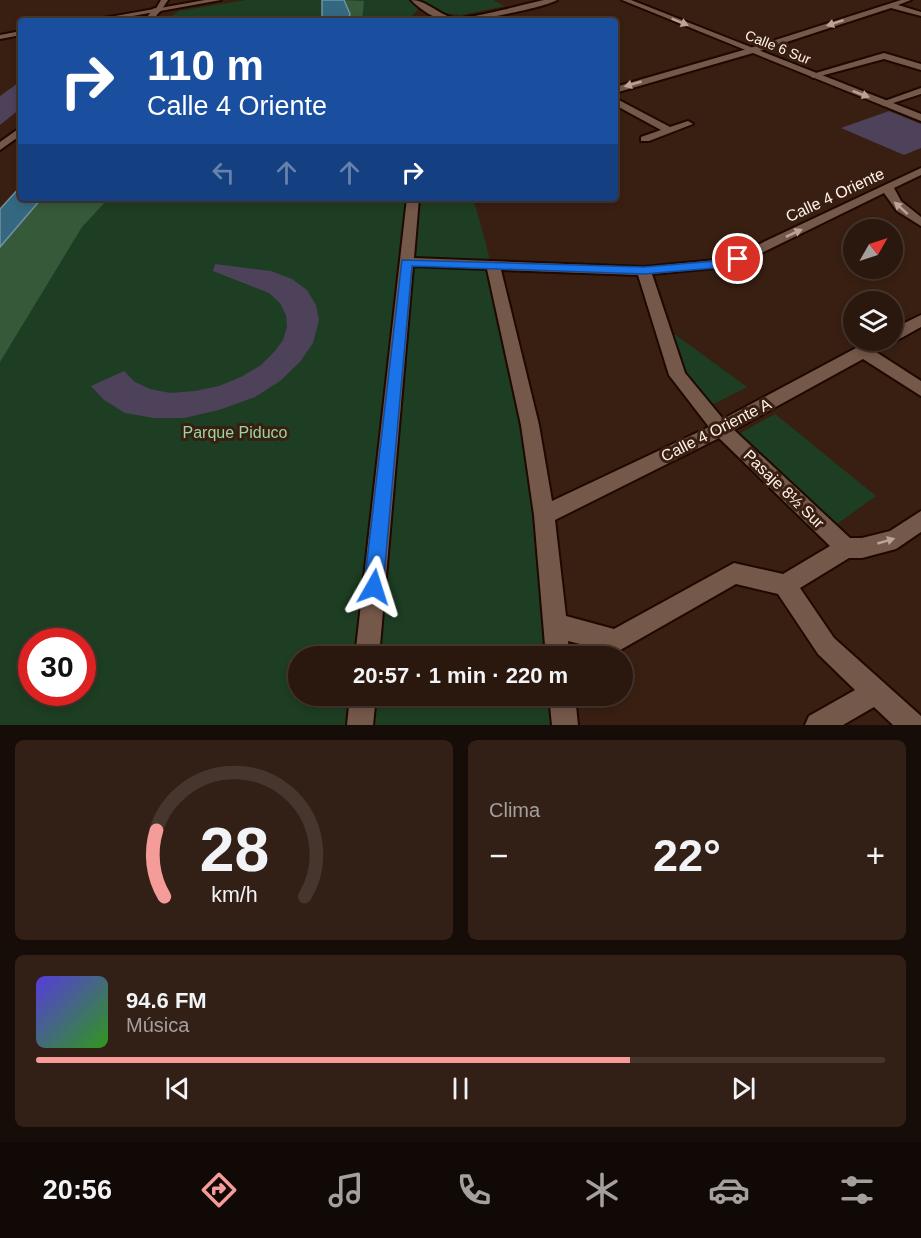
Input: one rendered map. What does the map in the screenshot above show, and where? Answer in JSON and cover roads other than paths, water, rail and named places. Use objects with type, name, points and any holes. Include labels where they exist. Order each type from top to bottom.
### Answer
[{"type":"street","points":[[150,18],[165,0]]},
{"type":"street","points":[[109,18],[218,0]]},
{"type":"street","points":[[414,0],[430,11],[448,18]]},
{"type":"street","points":[[527,0],[537,4]]},
{"type":"street","points":[[469,18],[554,0]]},
{"type":"street","name":"Calle 6 Sur","points":[[626,0],[921,118]]},
{"type":"street","points":[[871,0],[921,14]]},
{"type":"street","points":[[618,89],[750,51],[908,0]]},
{"type":"street","points":[[0,37],[18,34]]},
{"type":"street","points":[[813,75],[905,49]]},
{"type":"street","points":[[884,56],[921,67]]},
{"type":"street","points":[[884,103],[921,91]]},
{"type":"street","points":[[618,103],[669,130]]},
{"type":"street","points":[[645,139],[688,124]]},
{"type":"street","points":[[0,147],[18,132]]},
{"type":"street","name":"Calle 4 Oriente","points":[[406,262],[644,271],[715,264],[738,259],[921,171]]},
{"type":"street","points":[[888,188],[892,200],[903,211],[921,222]]},
{"type":"street","points":[[368,646],[413,201]]},
{"type":"street","points":[[493,266],[530,425],[544,515],[557,646]]},
{"type":"street","name":"Pasaje 8½ Sur","points":[[644,271],[677,375],[721,429],[846,548]]},
{"type":"street","points":[[903,330],[921,320]]},
{"type":"street","points":[[865,352],[921,390]]},
{"type":"street","name":"Calle 4 Oriente A","points":[[544,515],[721,429],[865,352]]},
{"type":"street","points":[[785,585],[846,548],[862,548],[896,538],[921,520]]},
{"type":"street","points":[[554,626],[615,641],[734,573],[785,585],[826,646],[912,725]]},
{"type":"street","points":[[818,725],[876,694]]},
{"type":"street","points":[[360,725],[362,706]]},
{"type":"street","points":[[563,706],[565,725]]},
{"type":"water","points":[[322,0],[344,0],[350,14],[349,18],[322,18]]},
{"type":"water","points":[[18,189],[18,201],[39,201],[0,247],[0,209]]},
{"type":"park label","name":"Parque Piduco","points":[[235,432]]}]
